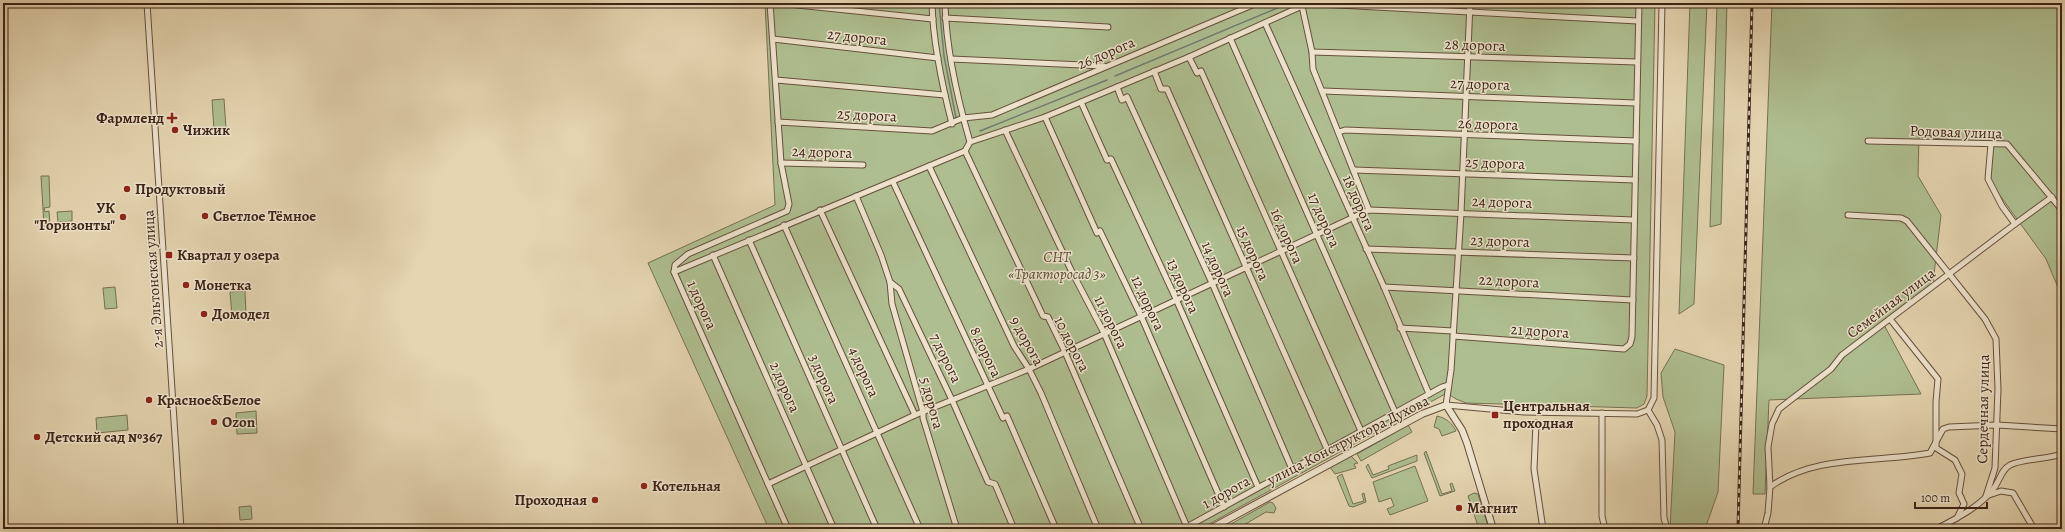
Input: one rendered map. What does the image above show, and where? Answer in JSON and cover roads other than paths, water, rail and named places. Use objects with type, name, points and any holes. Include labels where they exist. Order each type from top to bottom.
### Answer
[{"type":"street","name":"2-я Эльтонская улица","points":[[147,3],[181,529]]},
{"type":"street","points":[[674,272],[675,265],[688,254],[787,212],[788,204],[781,163],[770,3]]},
{"type":"street","points":[[778,3],[933,19]]},
{"type":"street","points":[[932,3],[938,58],[952,124]]},
{"type":"street","points":[[945,3],[945,18],[957,96],[970,142]]},
{"type":"street","name":"26 дорога","points":[[963,118],[992,115],[1257,3]]},
{"type":"street","points":[[1470,3],[1461,213],[1453,334],[1446,405],[1524,412],[1637,414],[1648,410],[1654,398],[1662,3]]},
{"type":"street","points":[[1633,300],[1639,3]]},
{"type":"street","points":[[768,484],[915,415],[1029,369],[1246,266],[1281,252],[1369,210],[1313,69],[1312,52],[1302,4]]},
{"type":"street","points":[[965,151],[970,142],[1045,117],[1189,57],[1265,23],[1302,4],[1638,21]]},
{"type":"street","points":[[945,18],[1108,27]]},
{"type":"street","name":"18 дорога","points":[[1265,23],[1384,287],[1429,394]]},
{"type":"street","name":"17 дорога","points":[[1230,38],[1395,412]]},
{"type":"street","name":"27 дорога","points":[[773,39],[938,58]]},
{"type":"street","name":"28 дорога","points":[[1312,52],[1637,62]]},
{"type":"street","name":"16 дорога","points":[[1189,57],[1197,73],[1201,71],[1361,431]]},
{"type":"street","points":[[951,59],[1107,66]]},
{"type":"street","name":"15 дорога","points":[[1154,71],[1161,89],[1167,89],[1327,449]]},
{"type":"street","points":[[776,80],[945,94]]},
{"type":"street","name":"14 дорога","points":[[1117,87],[1122,100],[1127,98],[1212,283],[1292,469]]},
{"type":"street","name":"27 дорога","points":[[1323,91],[1466,95],[1636,103]]},
{"type":"street","name":"13 дорога","points":[[1081,102],[1107,160],[1111,159],[1176,299],[1258,487]]},
{"type":"street","name":"12 дорога","points":[[1045,117],[1097,233],[1100,231],[1141,316],[1224,507]]},
{"type":"street","name":"25 дорога","points":[[778,122],[932,132],[963,118]]},
{"type":"street","name":"11 дорога","points":[[1005,130],[1104,333],[1185,528]]},
{"type":"street","name":"26 дорога","points":[[1339,132],[1345,130],[1636,141]]},
{"type":"street","name":"Родовая улица","points":[[1868,141],[2008,144],[2062,210]]},
{"type":"street","points":[[1991,144],[1988,179],[2002,206],[2015,224]]},
{"type":"street","name":"1 дорога","points":[[788,529],[674,272],[965,151]]},
{"type":"street","name":"10 дорога","points":[[965,151],[1043,316],[1048,317],[1065,352],[1141,529]]},
{"type":"street","name":"24 дорога","points":[[781,163],[862,165]]},
{"type":"street","name":"9 дорога","points":[[929,166],[1014,346],[1029,369],[1098,529]]},
{"type":"street","name":"25 дорога","points":[[1354,170],[1635,180]]},
{"type":"street","name":"8 дорога","points":[[893,182],[1003,418],[1007,416],[1056,529]]},
{"type":"street","name":"7 дорога","points":[[856,196],[881,254],[890,282],[899,289],[952,400],[988,482],[995,484],[1014,529]]},
{"type":"street","name":"Семейная улица","points":[[1764,529],[1768,513],[1770,487],[1768,447],[1772,424],[1779,410],[1831,369],[1842,355],[2052,197]]},
{"type":"street","name":"5 дорога","points":[[820,210],[915,415]]},
{"type":"street","name":"24 дорога","points":[[1369,210],[1634,220]]},
{"type":"street","name":"Сердечная улица","points":[[1848,215],[1901,218],[1907,221],[1985,319],[1996,339],[1998,389],[1995,468],[1986,496]]},
{"type":"street","name":"4 дорога","points":[[784,225],[878,432],[920,529]]},
{"type":"street","name":"3 дорога","points":[[749,240],[877,529]]},
{"type":"street","name":"23 дорога","points":[[1366,249],[1634,258]]},
{"type":"street","name":"2 дорога","points":[[713,255],[834,529]]},
{"type":"street","name":"5 дорога","points":[[890,282],[892,304],[923,412],[923,418],[957,529]]},
{"type":"street","name":"22 дорога","points":[[1384,287],[1633,300]]},
{"type":"street","name":"21 дорога","points":[[1400,328],[1624,349],[1630,344],[1632,337],[1633,300]]},
{"type":"street","points":[[1890,319],[1938,379],[1936,402],[1936,448],[1955,460],[1962,474],[1959,493],[1964,504],[1957,518]]},
{"type":"street","name":"1 дорога","points":[[1185,528],[1395,412],[1448,385]]},
{"type":"street","name":"улица Конструктора Духова","points":[[1210,529],[1422,414],[1446,405],[1462,430],[1467,443],[1493,529]]},
{"type":"street","points":[[1648,410],[1662,440],[1664,518],[1667,529]]},
{"type":"street","points":[[1602,413],[1602,516],[1605,529]]},
{"type":"street","points":[[1536,423],[1534,469],[1543,529]]},
{"type":"street","points":[[1770,487],[1780,480],[1806,469],[1848,462],[1930,453],[1943,429],[1949,427],[1996,425],[2062,428]]},
{"type":"street","points":[[1936,529],[1957,518],[1986,496],[1994,488],[2002,472],[2011,465],[2062,454]]},
{"type":"street","points":[[1986,496],[2001,491],[2014,492],[2034,529]]},
{"type":"waterway","points":[[939,3],[944,56],[956,118]]},
{"type":"waterway","points":[[1115,76],[1287,4]]},
{"type":"waterway","points":[[980,131],[1107,80]]},
{"type":"railway","points":[[1738,529],[1752,3]]},
{"type":"place","name":"Фармленд","points":[[172,118]]},
{"type":"place","name":"Чижик","points":[[175,130]]},
{"type":"place","name":"Продуктовый","points":[[127,189]]},
{"type":"place","name":"Светлое Тёмное","points":[[205,216]]},
{"type":"place","name":"УК \"Горизонты\"","points":[[123,217]]},
{"type":"place","name":"Квартал у озера","points":[[169,255]]},
{"type":"place","name":"Монетка","points":[[186,285]]},
{"type":"place","name":"Домодел","points":[[204,314]]},
{"type":"place","name":"Красное&Белое","points":[[149,400]]},
{"type":"place","name":"Центральная проходная","points":[[1495,415]]},
{"type":"place","name":"Ozon","points":[[214,422]]},
{"type":"place","name":"Детский сад №367","points":[[37,437]]},
{"type":"place","name":"Котельная","points":[[644,486]]},
{"type":"place","name":"Проходная","points":[[595,500]]},
{"type":"place","name":"Магнит","points":[[1459,508]]},
{"type":"park label","name":"СНТ «Тракторосад 3»","points":[[1057,266]]}]
